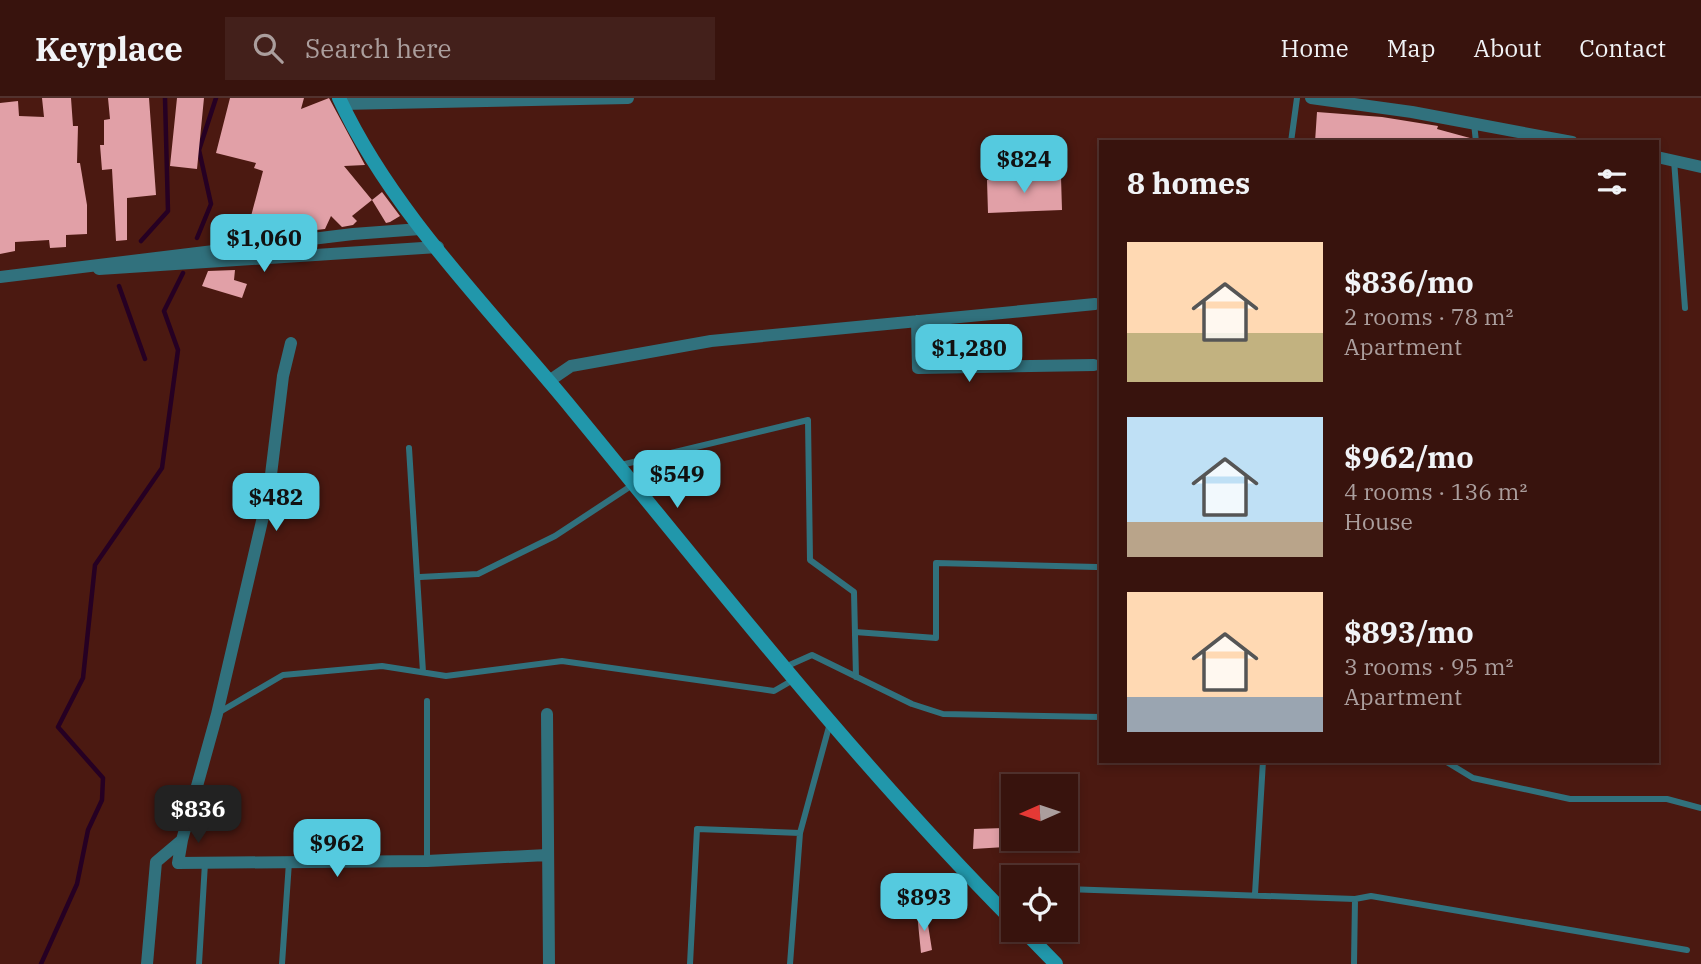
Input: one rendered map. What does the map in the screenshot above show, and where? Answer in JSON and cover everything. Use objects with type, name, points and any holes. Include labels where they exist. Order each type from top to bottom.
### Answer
[{"type":"main road","points":[[341,101],[372,161],[420,229],[438,247],[619,465],[788,674],[1001,908]]},
{"type":"main road","points":[[1035,942],[1056,964]]},
{"type":"street","points":[[341,101],[628,98]]},
{"type":"street","points":[[1311,98],[1474,123],[1562,140]]},
{"type":"street","points":[[1659,157],[1701,167]]},
{"type":"street","points":[[92,268],[108,262],[420,229]]},
{"type":"street","points":[[0,277],[92,268],[107,270],[285,255],[438,247]]},
{"type":"street","points":[[549,381],[571,366],[711,341],[1095,304]]},
{"type":"street","points":[[917,321],[918,368],[1094,365]]},
{"type":"street","points":[[291,343],[269,491],[217,714],[178,863],[427,861],[547,855]]},
{"type":"street","points":[[547,714],[550,964]]},
{"type":"street","points":[[147,964],[156,862],[182,840]]},
{"type":"lane","points":[[1291,140],[1297,98]]},
{"type":"lane","points":[[1474,123],[1476,140]]},
{"type":"lane","points":[[1674,160],[1685,308]]},
{"type":"lane","points":[[619,465],[808,420],[810,560],[854,592],[856,677]]},
{"type":"lane","points":[[409,448],[420,577],[424,671]]},
{"type":"lane","points":[[420,577],[478,574],[555,536],[634,484]]},
{"type":"lane","points":[[855,632],[936,638],[936,563],[1097,567]]},
{"type":"lane","points":[[217,714],[283,675],[382,666],[446,676],[562,661],[774,691],[788,674],[813,655],[912,704],[943,714],[1099,717]]},
{"type":"lane","points":[[427,701],[427,861]]},
{"type":"lane","points":[[790,964],[800,833],[830,723]]},
{"type":"lane","points":[[1255,894],[1263,763]]},
{"type":"lane","points":[[1455,764],[1473,778],[1570,799],[1667,799],[1701,808]]},
{"type":"lane","points":[[690,964],[698,829],[800,833]]},
{"type":"lane","points":[[282,964],[289,862]]},
{"type":"lane","points":[[199,964],[205,863]]},
{"type":"lane","points":[[1078,889],[1355,899],[1371,896],[1688,950]]},
{"type":"lane","points":[[1354,964],[1355,899]]},
{"type":"building","points":[[42,98],[71,98],[73,126],[78,126],[77,163],[80,163],[87,205],[87,234],[66,235],[66,247],[50,248],[49,240],[15,242],[15,251],[0,254],[0,103],[18,101],[19,116],[44,117]]},
{"type":"building","points":[[108,98],[149,98],[156,195],[127,198],[127,240],[116,241],[112,169],[102,170],[100,145],[104,145],[104,120],[110,119]]},
{"type":"building","points":[[177,98],[204,98],[197,169],[170,166]]},
{"type":"building","points":[[230,98],[304,98],[301,109],[329,98],[365,165],[344,166],[372,200],[352,216],[357,221],[353,225],[342,227],[331,216],[325,229],[255,237],[246,235],[263,171],[254,168],[256,163],[216,153]]},
{"type":"building","points":[[1317,112],[1382,117],[1438,126],[1437,129],[1470,138],[1470,140],[1315,140]]},
{"type":"building","points":[[1061,177],[1062,210],[988,213],[987,180]]},
{"type":"building","points":[[382,192],[400,216],[386,223],[372,200]]},
{"type":"building","points":[[235,270],[234,280],[247,284],[242,298],[202,286],[208,271]]},
{"type":"building","points":[[1001,828],[1001,847],[973,849],[974,829]]},
{"type":"building","points":[[926,912],[932,950],[921,953],[917,913]]},
{"type":"waterway","points":[[141,241],[168,211],[165,98]]},
{"type":"waterway","points":[[197,238],[211,204],[199,150],[216,98]]},
{"type":"waterway","points":[[41,964],[77,884],[88,830],[102,800],[103,778],[58,727],[83,678],[95,565],[162,468],[178,350],[164,311],[183,273]]},
{"type":"waterway","points":[[119,286],[145,359]]}]
